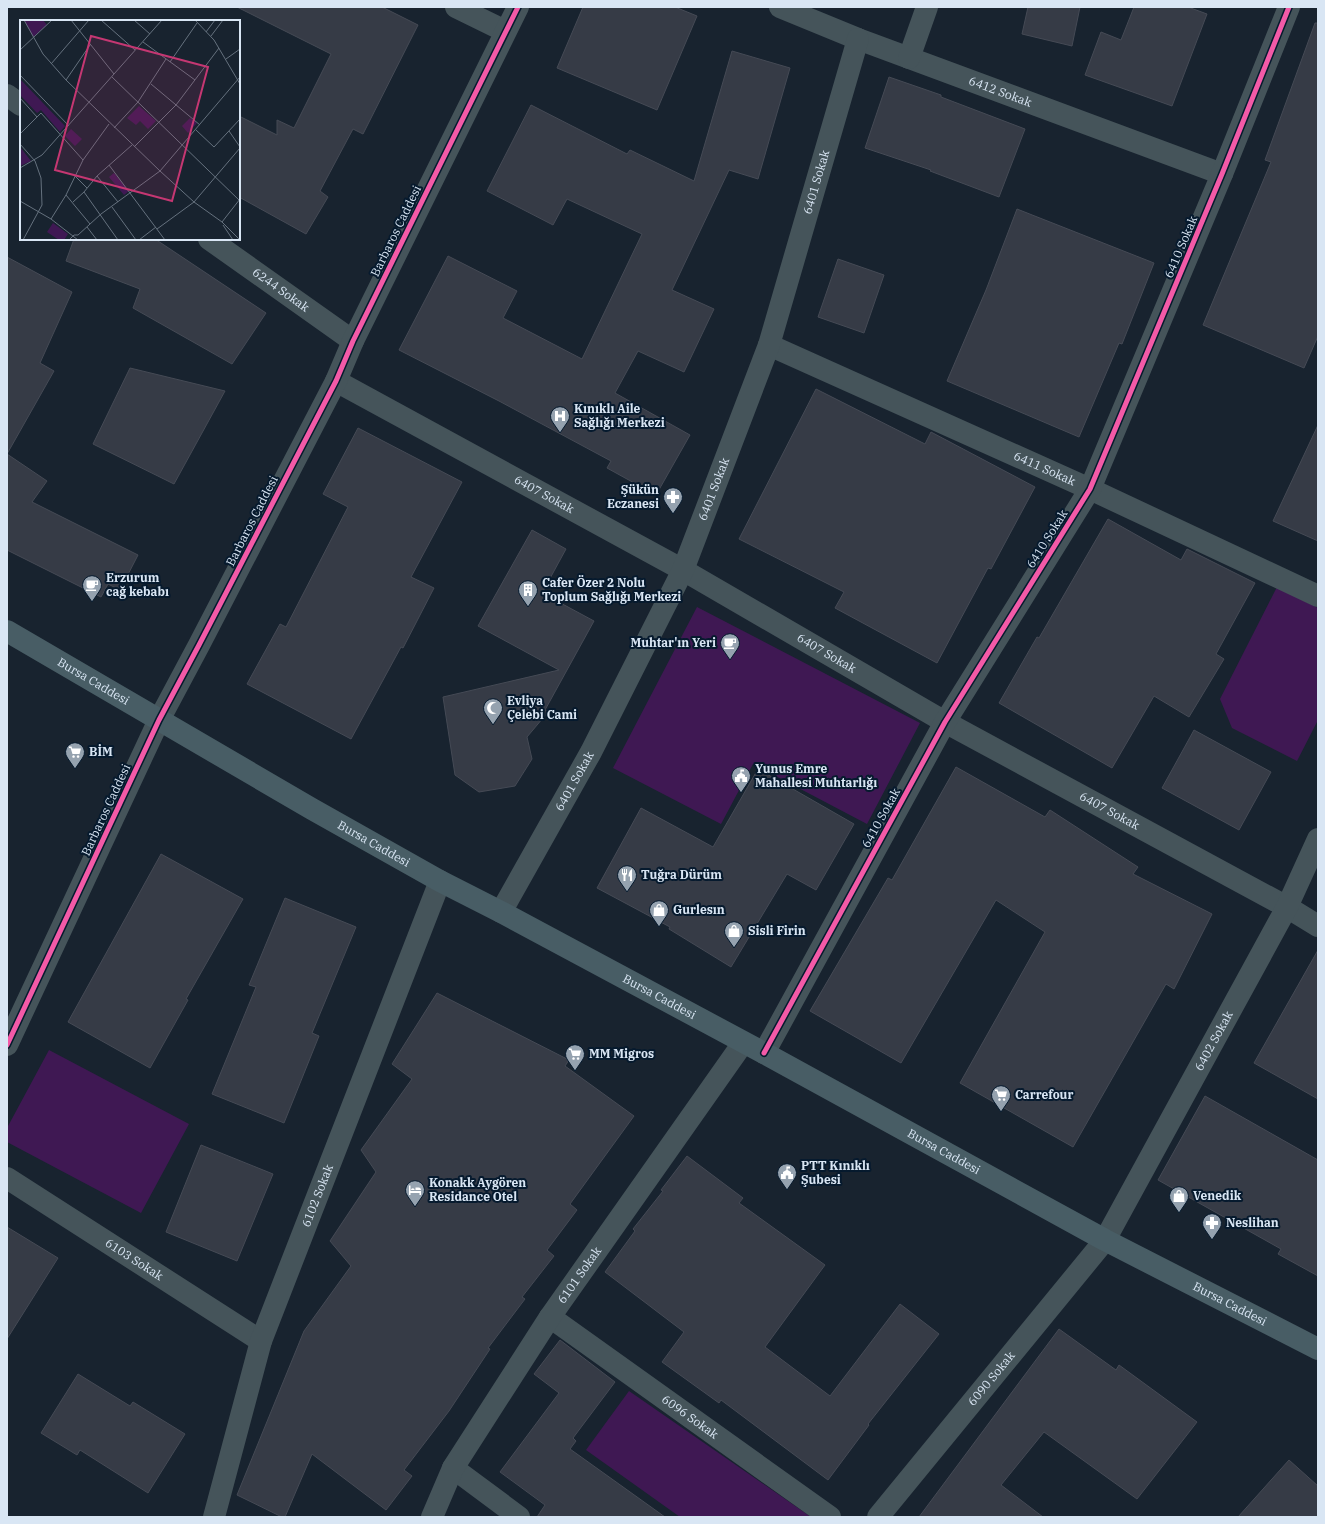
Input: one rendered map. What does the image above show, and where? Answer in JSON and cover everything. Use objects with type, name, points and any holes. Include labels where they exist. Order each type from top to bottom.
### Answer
[{"type":"main road","name":"Bursa Caddesi","points":[[7,631],[312,809],[440,881],[501,912],[1105,1240],[1318,1349]]},
{"type":"street","points":[[456,7],[505,31]]},
{"type":"street","name":"Barbaros Caddesi","points":[[7,1045],[12,1019],[159,720],[336,381],[353,341],[518,7]]},
{"type":"street","name":"6412 Sokak","points":[[780,7],[858,40],[1222,174]]},
{"type":"street","points":[[909,58],[927,7]]},
{"type":"street","name":"6410 Sokak","points":[[764,1054],[945,722],[1090,490],[1222,174],[1289,7]]},
{"type":"street","name":"6401 Sokak","points":[[501,912],[591,752],[683,570],[769,345],[858,40]]},
{"type":"street","name":"6244 Sokak","points":[[210,240],[353,341]]},
{"type":"street","name":"6411 Sokak","points":[[769,345],[1090,490],[1318,596]]},
{"type":"street","name":"6407 Sokak","points":[[336,381],[683,570],[945,722],[1287,907],[1318,926]]},
{"type":"street","name":"6402 Sokak","points":[[1105,1240],[1287,907],[1318,839]]},
{"type":"street","name":"6102 Sokak","points":[[214,1517],[261,1341],[440,881]]},
{"type":"street","name":"6101 Sokak","points":[[432,1517],[452,1468],[550,1317],[743,1043]]},
{"type":"street","name":"6103 Sokak","points":[[7,1178],[261,1341]]},
{"type":"street","name":"6090 Sokak","points":[[878,1517],[1105,1240]]},
{"type":"street","name":"6096 Sokak","points":[[550,1317],[830,1517]]},
{"type":"street","points":[[452,1468],[519,1517]]},
{"type":"shaded area","points":[[1277,587],[1318,608],[1318,720],[1297,761],[1232,728],[1220,699]]},
{"type":"shaded area","points":[[697,607],[920,723],[867,824],[753,764],[721,824],[613,768]]},
{"type":"shaded area","points":[[49,1050],[189,1124],[141,1213],[7,1142],[7,1128]]},
{"type":"shaded area","points":[[629,1391],[811,1517],[680,1517],[586,1450]]},
{"type":"building","points":[[237,7],[382,7],[418,25],[363,134],[353,129],[320,191],[328,197],[306,234],[240,198],[240,116],[277,135],[277,120],[294,128],[331,54]]},
{"type":"building","points":[[583,7],[675,7],[697,16],[657,110],[557,68]]},
{"type":"building","points":[[1028,7],[1080,7],[1072,46],[1022,34]]},
{"type":"building","points":[[1134,7],[1188,7],[1207,14],[1172,106],[1085,75],[1101,32],[1121,40]]},
{"type":"building","points":[[1315,23],[1318,23],[1318,336],[1304,368],[1203,325],[1271,162],[1265,160]]},
{"type":"building","points":[[732,51],[790,68],[758,179],[729,170],[672,290],[714,309],[684,372],[638,351],[615,393],[690,435],[656,495],[607,468],[611,461],[499,401],[399,350],[448,256],[517,291],[503,318],[582,359],[642,234],[567,199],[553,225],[487,191],[531,105],[627,154],[630,150],[694,181]]},
{"type":"building","points":[[889,77],[941,95],[941,97],[1025,129],[999,197],[930,171],[931,170],[865,148]]},
{"type":"building","points":[[1017,209],[1154,263],[1122,344],[1119,343],[1079,437],[947,381],[986,290]]},
{"type":"building","points":[[74,240],[156,240],[266,313],[232,364],[133,308],[140,289],[66,261]]},
{"type":"building","points":[[7,257],[72,292],[40,363],[54,371],[7,454]]},
{"type":"building","points":[[838,259],[884,275],[864,333],[818,317]]},
{"type":"building","points":[[130,368],[225,391],[174,484],[93,444]]},
{"type":"building","points":[[816,389],[925,444],[931,432],[1035,487],[991,569],[988,568],[937,663],[835,608],[844,592],[739,539]]},
{"type":"building","points":[[1318,425],[1318,541],[1273,521]]},
{"type":"building","points":[[358,428],[462,482],[411,577],[434,588],[403,648],[401,647],[351,739],[247,684],[280,624],[286,627],[348,507],[323,494]]},
{"type":"building","points":[[7,454],[47,481],[32,502],[138,555],[120,590],[108,584],[101,597],[7,550]]},
{"type":"building","points":[[1108,519],[1181,560],[1187,549],[1255,583],[1216,654],[1224,659],[1189,717],[1154,696],[1112,768],[999,703],[1037,637],[1039,638]]},
{"type":"building","points":[[532,530],[566,549],[542,593],[594,621],[545,710],[548,712],[527,737],[532,759],[515,786],[479,792],[455,775],[443,697],[559,670],[478,626]]},
{"type":"building","points":[[1194,730],[1271,772],[1239,830],[1162,788]]},
{"type":"building","points":[[956,767],[1045,817],[1050,810],[1138,867],[1133,874],[1212,914],[1174,989],[1166,984],[1073,1147],[960,1083],[1045,932],[996,900],[901,1063],[810,1011],[888,878],[892,880]]},
{"type":"building","points":[[758,769],[854,824],[816,890],[787,874],[731,967],[669,929],[670,927],[597,888],[641,808],[713,847]]},
{"type":"building","points":[[161,854],[243,899],[186,999],[188,1000],[150,1068],[68,1022]]},
{"type":"building","points":[[285,898],[356,927],[312,1033],[319,1036],[284,1123],[212,1094],[256,987],[249,985]]},
{"type":"building","points":[[1318,950],[1318,1099],[1254,1063]]},
{"type":"building","points":[[437,993],[569,1060],[565,1066],[634,1116],[570,1204],[577,1210],[547,1250],[554,1256],[522,1297],[525,1299],[488,1348],[490,1349],[449,1411],[404,1470],[412,1476],[386,1510],[312,1454],[285,1517],[282,1517],[237,1495],[304,1331],[351,1266],[330,1241],[376,1172],[361,1150],[412,1079],[392,1064]]},
{"type":"building","points":[[1205,1096],[1318,1160],[1318,1276],[1278,1254],[1281,1249],[1158,1180]]},
{"type":"building","points":[[201,1145],[273,1174],[237,1261],[166,1232]]},
{"type":"building","points":[[687,1156],[743,1198],[739,1203],[825,1265],[765,1347],[830,1396],[900,1304],[939,1334],[868,1424],[869,1425],[828,1480],[721,1400],[719,1403],[662,1362],[684,1332],[605,1272],[635,1231],[633,1229],[663,1191],[661,1190]]},
{"type":"building","points":[[7,1227],[58,1258],[7,1339]]},
{"type":"building","points":[[1059,1329],[1116,1370],[1119,1365],[1197,1422],[1137,1499],[1044,1432],[1001,1485],[1043,1517],[919,1517]]},
{"type":"building","points":[[560,1340],[615,1382],[573,1438],[576,1441],[570,1449],[665,1517],[537,1517],[545,1505],[500,1472],[559,1393],[534,1374]]},
{"type":"building","points":[[78,1374],[130,1406],[133,1402],[185,1434],[148,1493],[80,1450],[77,1455],[41,1433]]},
{"type":"building","points":[[1289,1460],[1318,1486],[1318,1517],[1238,1517]]},
{"type":"cycle path","points":[[7,1045],[159,720],[336,381],[353,341],[518,7]]},
{"type":"cycle path","points":[[764,1053],[945,722],[1090,489],[1222,174],[1289,7]]},
{"type":"place","name":"Kınıklı Aile Sağlığı Merkezi","points":[[560,433]]},
{"type":"place","name":"Şükün Eczanesi","points":[[673,514]]},
{"type":"place","name":"Erzurum cağ kebabı","points":[[92,602]]},
{"type":"place","name":"Cafer Özer 2 Nolu Toplum Sağlığı Merkezi","points":[[528,607]]},
{"type":"place","name":"Muhtar'ın Yeri","points":[[730,660]]},
{"type":"place","name":"Evliya Çelebi Cami","points":[[493,725]]},
{"type":"place","name":"BİM","points":[[75,769]]},
{"type":"place","name":"Yunus Emre Mahallesi Muhtarlığı","points":[[741,793]]},
{"type":"place","name":"Tuğra Dürüm","points":[[627,892]]},
{"type":"place","name":"Gurlesın","points":[[659,927]]},
{"type":"place","name":"Sisli Firin","points":[[734,948]]},
{"type":"place","name":"MM Migros","points":[[575,1071]]},
{"type":"place","name":"Carrefour","points":[[1001,1112]]},
{"type":"place","name":"PTT Kınıklı Şubesi","points":[[787,1190]]},
{"type":"place","name":"Konakk Aygören Residance Otel","points":[[415,1207]]},
{"type":"place","name":"Venedik","points":[[1179,1213]]},
{"type":"place","name":"Neslihan","points":[[1212,1240]]}]
